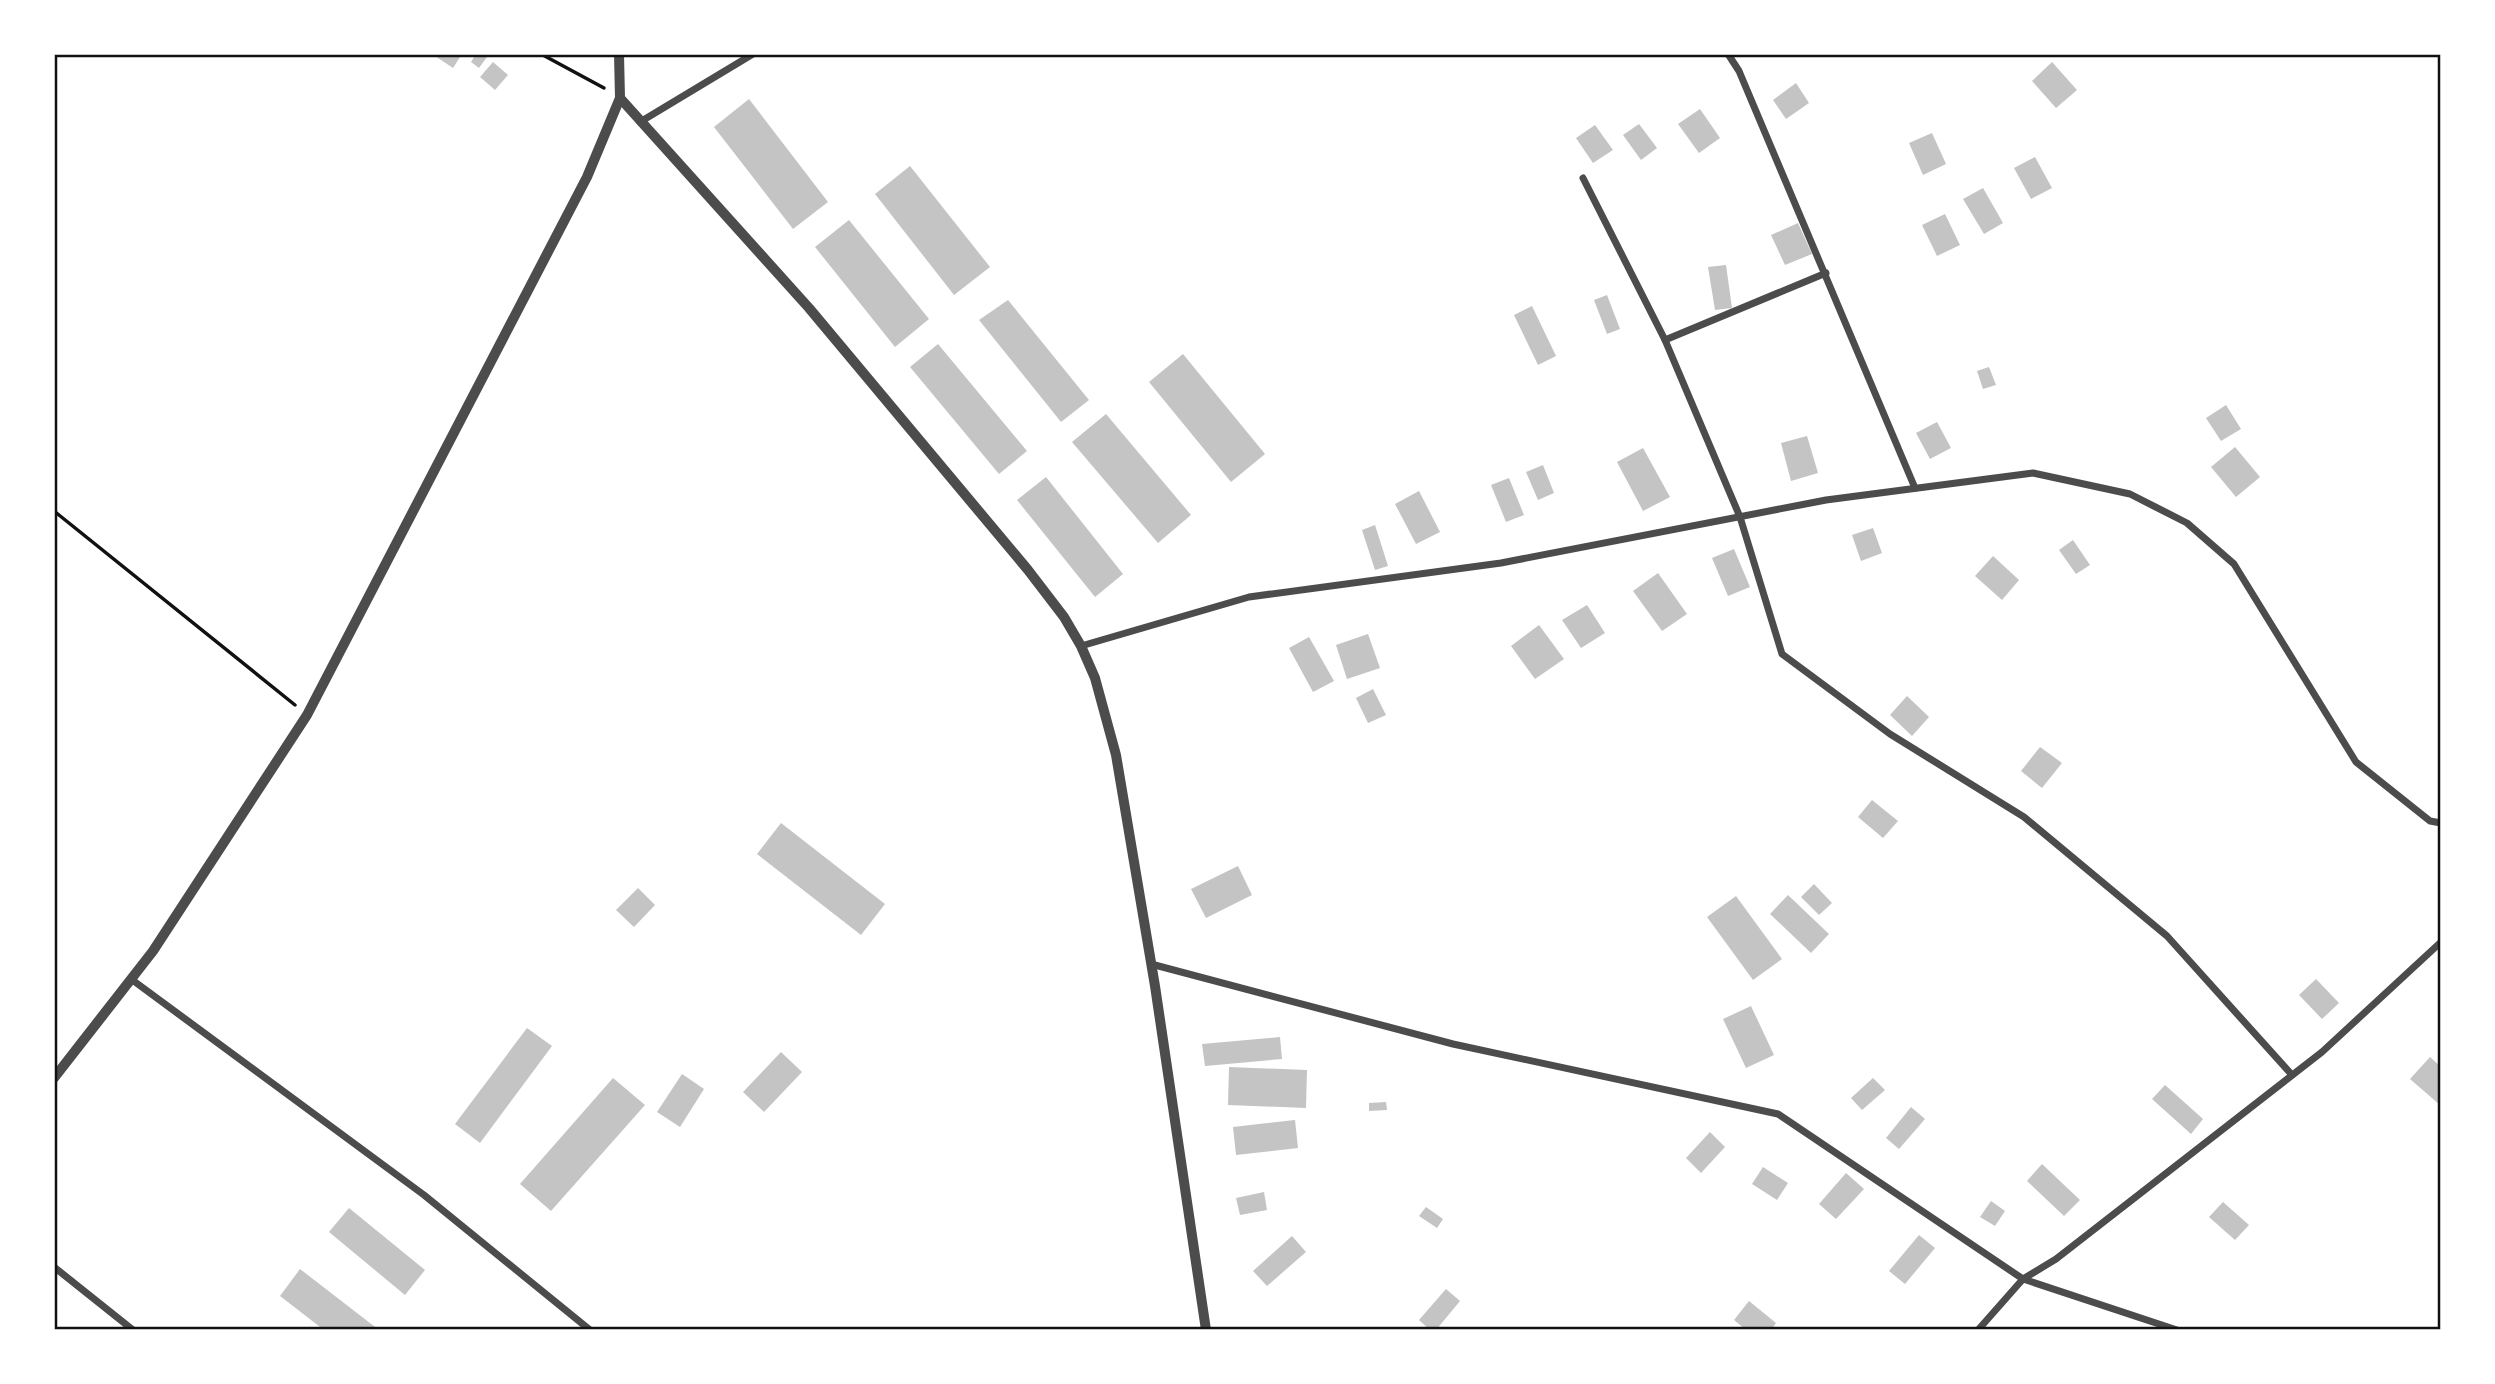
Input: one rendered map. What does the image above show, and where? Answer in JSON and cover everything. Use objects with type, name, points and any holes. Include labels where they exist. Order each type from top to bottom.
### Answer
[{"type":"street","points":[[54,1078],[153,951],[307,715],[587,177],[620,98],[619,54]]},
{"type":"street","points":[[640,122],[753,54]]},
{"type":"street","points":[[1728,54],[1739,71],[1915,488]]},
{"type":"street","points":[[620,98],[808,308],[1028,570],[1064,617],[1081,646],[1095,678],[1116,755],[1151,964],[1206,1330]]},
{"type":"street","points":[[1583,178],[1665,340],[1740,517],[1782,654],[1890,734],[2024,817],[2166,936],[2292,1075]]},
{"type":"street","points":[[1665,340],[1826,273]]},
{"type":"street","points":[[1081,646],[1249,597],[1501,563],[1826,500],[2033,473],[2130,494],[2187,523],[2234,564],[2356,762],[2430,821],[2441,823]]},
{"type":"street","points":[[1978,1330],[2022,1279],[2056,1259],[2322,1052],[2441,942]]},
{"type":"street","points":[[1151,964],[1453,1044],[1778,1114],[2022,1279],[2177,1330]]},
{"type":"street","points":[[131,979],[424,1195],[590,1330]]},
{"type":"street","points":[[54,1267],[133,1330]]},
{"type":"path","points":[[541,54],[620,98]]},
{"type":"path","points":[[54,511],[307,715]]},
{"type":"building","points":[[432,54],[462,54],[453,68]]},
{"type":"building","points":[[476,54],[487,57],[479,68],[471,62]]},
{"type":"building","points":[[493,62],[508,75],[495,90],[480,77]]},
{"type":"building","points":[[2052,62],[2077,90],[2056,108],[2032,81]]},
{"type":"building","points":[[1796,83],[1809,103],[1786,119],[1773,100]]},
{"type":"building","points":[[749,99],[828,202],[793,229],[714,127]]},
{"type":"building","points":[[1700,109],[1720,138],[1699,153],[1678,124]]},
{"type":"building","points":[[1639,124],[1657,148],[1641,160],[1623,135]]},
{"type":"building","points":[[1595,125],[1613,150],[1593,163],[1576,138]]},
{"type":"building","points":[[1932,133],[1946,164],[1923,175],[1909,143]]},
{"type":"building","points":[[2035,157],[2052,188],[2031,199],[2014,168]]},
{"type":"building","points":[[910,166],[990,267],[954,295],[875,194]]},
{"type":"building","points":[[1983,188],[2003,223],[1984,234],[1963,199]]},
{"type":"building","points":[[1945,214],[1960,245],[1937,256],[1922,225]]},
{"type":"building","points":[[849,220],[929,319],[895,347],[815,247]]},
{"type":"building","points":[[1798,223],[1812,254],[1785,265],[1771,235]]},
{"type":"building","points":[[1726,265],[1732,308],[1715,310],[1708,267]]},
{"type":"building","points":[[1607,295],[1620,329],[1607,334],[1594,300]]},
{"type":"building","points":[[1008,300],[1089,400],[1061,422],[979,320]]},
{"type":"building","points":[[1532,306],[1556,356],[1538,365],[1514,315]]},
{"type":"building","points":[[938,344],[1027,451],[999,474],[910,367]]},
{"type":"building","points":[[1183,354],[1265,454],[1231,482],[1149,382]]},
{"type":"building","points":[[1989,367],[1996,385],[1983,389],[1977,371]]},
{"type":"building","points":[[2226,405],[2241,429],[2221,441],[2206,418]]},
{"type":"building","points":[[1106,414],[1191,515],[1158,543],[1072,442]]},
{"type":"building","points":[[1937,422],[1951,448],[1930,459],[1916,433]]},
{"type":"building","points":[[1807,436],[1818,473],[1791,481],[1781,443]]},
{"type":"building","points":[[2235,447],[2260,477],[2236,497],[2211,467]]},
{"type":"building","points":[[1643,448],[1670,497],[1643,511],[1617,462]]},
{"type":"building","points":[[1543,465],[1554,493],[1538,500],[1526,472]]},
{"type":"building","points":[[1046,477],[1123,574],[1095,597],[1017,500]]},
{"type":"building","points":[[1509,478],[1524,515],[1506,522],[1491,485]]},
{"type":"building","points":[[1419,491],[1440,532],[1416,544],[1395,504]]},
{"type":"building","points":[[1375,525],[1388,566],[1375,570],[1362,530]]},
{"type":"building","points":[[1873,528],[1882,553],[1861,561],[1852,535]]},
{"type":"building","points":[[2073,540],[2090,565],[2076,574],[2059,550]]},
{"type":"building","points":[[1734,549],[1750,587],[1728,596],[1712,558]]},
{"type":"building","points":[[1993,556],[2019,580],[2002,600],[1975,576]]},
{"type":"building","points":[[1658,573],[1687,614],[1662,631],[1633,591]]},
{"type":"building","points":[[1587,605],[1605,633],[1581,648],[1562,620]]},
{"type":"building","points":[[1539,625],[1564,659],[1535,679],[1511,646]]},
{"type":"building","points":[[1368,634],[1380,668],[1347,679],[1336,645]]},
{"type":"building","points":[[1309,637],[1334,681],[1313,692],[1289,648]]},
{"type":"building","points":[[1373,689],[1386,715],[1368,723],[1356,698]]},
{"type":"building","points":[[1907,696],[1929,717],[1912,736],[1890,715]]},
{"type":"building","points":[[2040,747],[2062,763],[2042,788],[2021,771]]},
{"type":"building","points":[[1872,800],[1898,821],[1883,838],[1858,817]]},
{"type":"building","points":[[781,823],[885,904],[861,935],[757,854]]},
{"type":"building","points":[[1238,866],[1252,895],[1206,918],[1191,889]]},
{"type":"building","points":[[1814,884],[1832,903],[1819,915],[1801,897]]},
{"type":"building","points":[[638,888],[655,905],[634,927],[616,910]]},
{"type":"building","points":[[1788,895],[1829,934],[1811,953],[1770,914]]},
{"type":"building","points":[[1736,896],[1782,959],[1753,980],[1707,917]]},
{"type":"building","points":[[2316,979],[2339,1003],[2322,1019],[2299,995]]},
{"type":"building","points":[[1751,1006],[1774,1055],[1746,1068],[1723,1019]]},
{"type":"building","points":[[527,1028],[552,1046],[480,1143],[455,1124]]},
{"type":"building","points":[[1280,1037],[1282,1059],[1205,1066],[1202,1044]]},
{"type":"building","points":[[781,1052],[802,1072],[764,1112],[743,1092]]},
{"type":"building","points":[[2430,1057],[2441,1067],[2440,1105],[2410,1079]]},
{"type":"building","points":[[1229,1067],[1307,1070],[1306,1108],[1228,1105]]},
{"type":"building","points":[[682,1074],[704,1089],[680,1127],[657,1112]]},
{"type":"building","points":[[613,1078],[645,1105],[551,1211],[520,1184]]},
{"type":"building","points":[[1873,1078],[1885,1090],[1862,1110],[1851,1098]]},
{"type":"building","points":[[2165,1085],[2203,1119],[2191,1134],[2152,1099]]},
{"type":"building","points":[[1386,1102],[1387,1110],[1369,1111],[1369,1103]]},
{"type":"building","points":[[1911,1107],[1925,1119],[1899,1149],[1886,1138]]},
{"type":"building","points":[[1295,1120],[1298,1148],[1236,1155],[1233,1127]]},
{"type":"building","points":[[1710,1132],[1725,1147],[1701,1173],[1686,1158]]},
{"type":"building","points":[[2042,1164],[2080,1200],[2064,1216],[2027,1181]]},
{"type":"building","points":[[1763,1167],[1788,1183],[1777,1200],[1752,1184]]},
{"type":"building","points":[[1846,1173],[1864,1189],[1836,1219],[1819,1204]]},
{"type":"building","points":[[1264,1192],[1267,1210],[1240,1215],[1236,1198]]},
{"type":"building","points":[[1991,1201],[2005,1211],[1995,1226],[1980,1217]]},
{"type":"building","points":[[2223,1202],[2249,1225],[2235,1240],[2209,1217]]},
{"type":"building","points":[[1426,1207],[1443,1219],[1437,1228],[1419,1216]]},
{"type":"building","points":[[349,1208],[425,1270],[405,1295],[329,1232]]},
{"type":"building","points":[[1919,1235],[1935,1248],[1905,1284],[1889,1271]]},
{"type":"building","points":[[1292,1236],[1306,1252],[1267,1286],[1253,1271]]},
{"type":"building","points":[[300,1269],[379,1330],[324,1330],[280,1296]]},
{"type":"building","points":[[1446,1289],[1460,1301],[1436,1330],[1430,1330],[1419,1320]]},
{"type":"building","points":[[1749,1301],[1776,1323],[1771,1330],[1746,1330],[1734,1320]]}]
